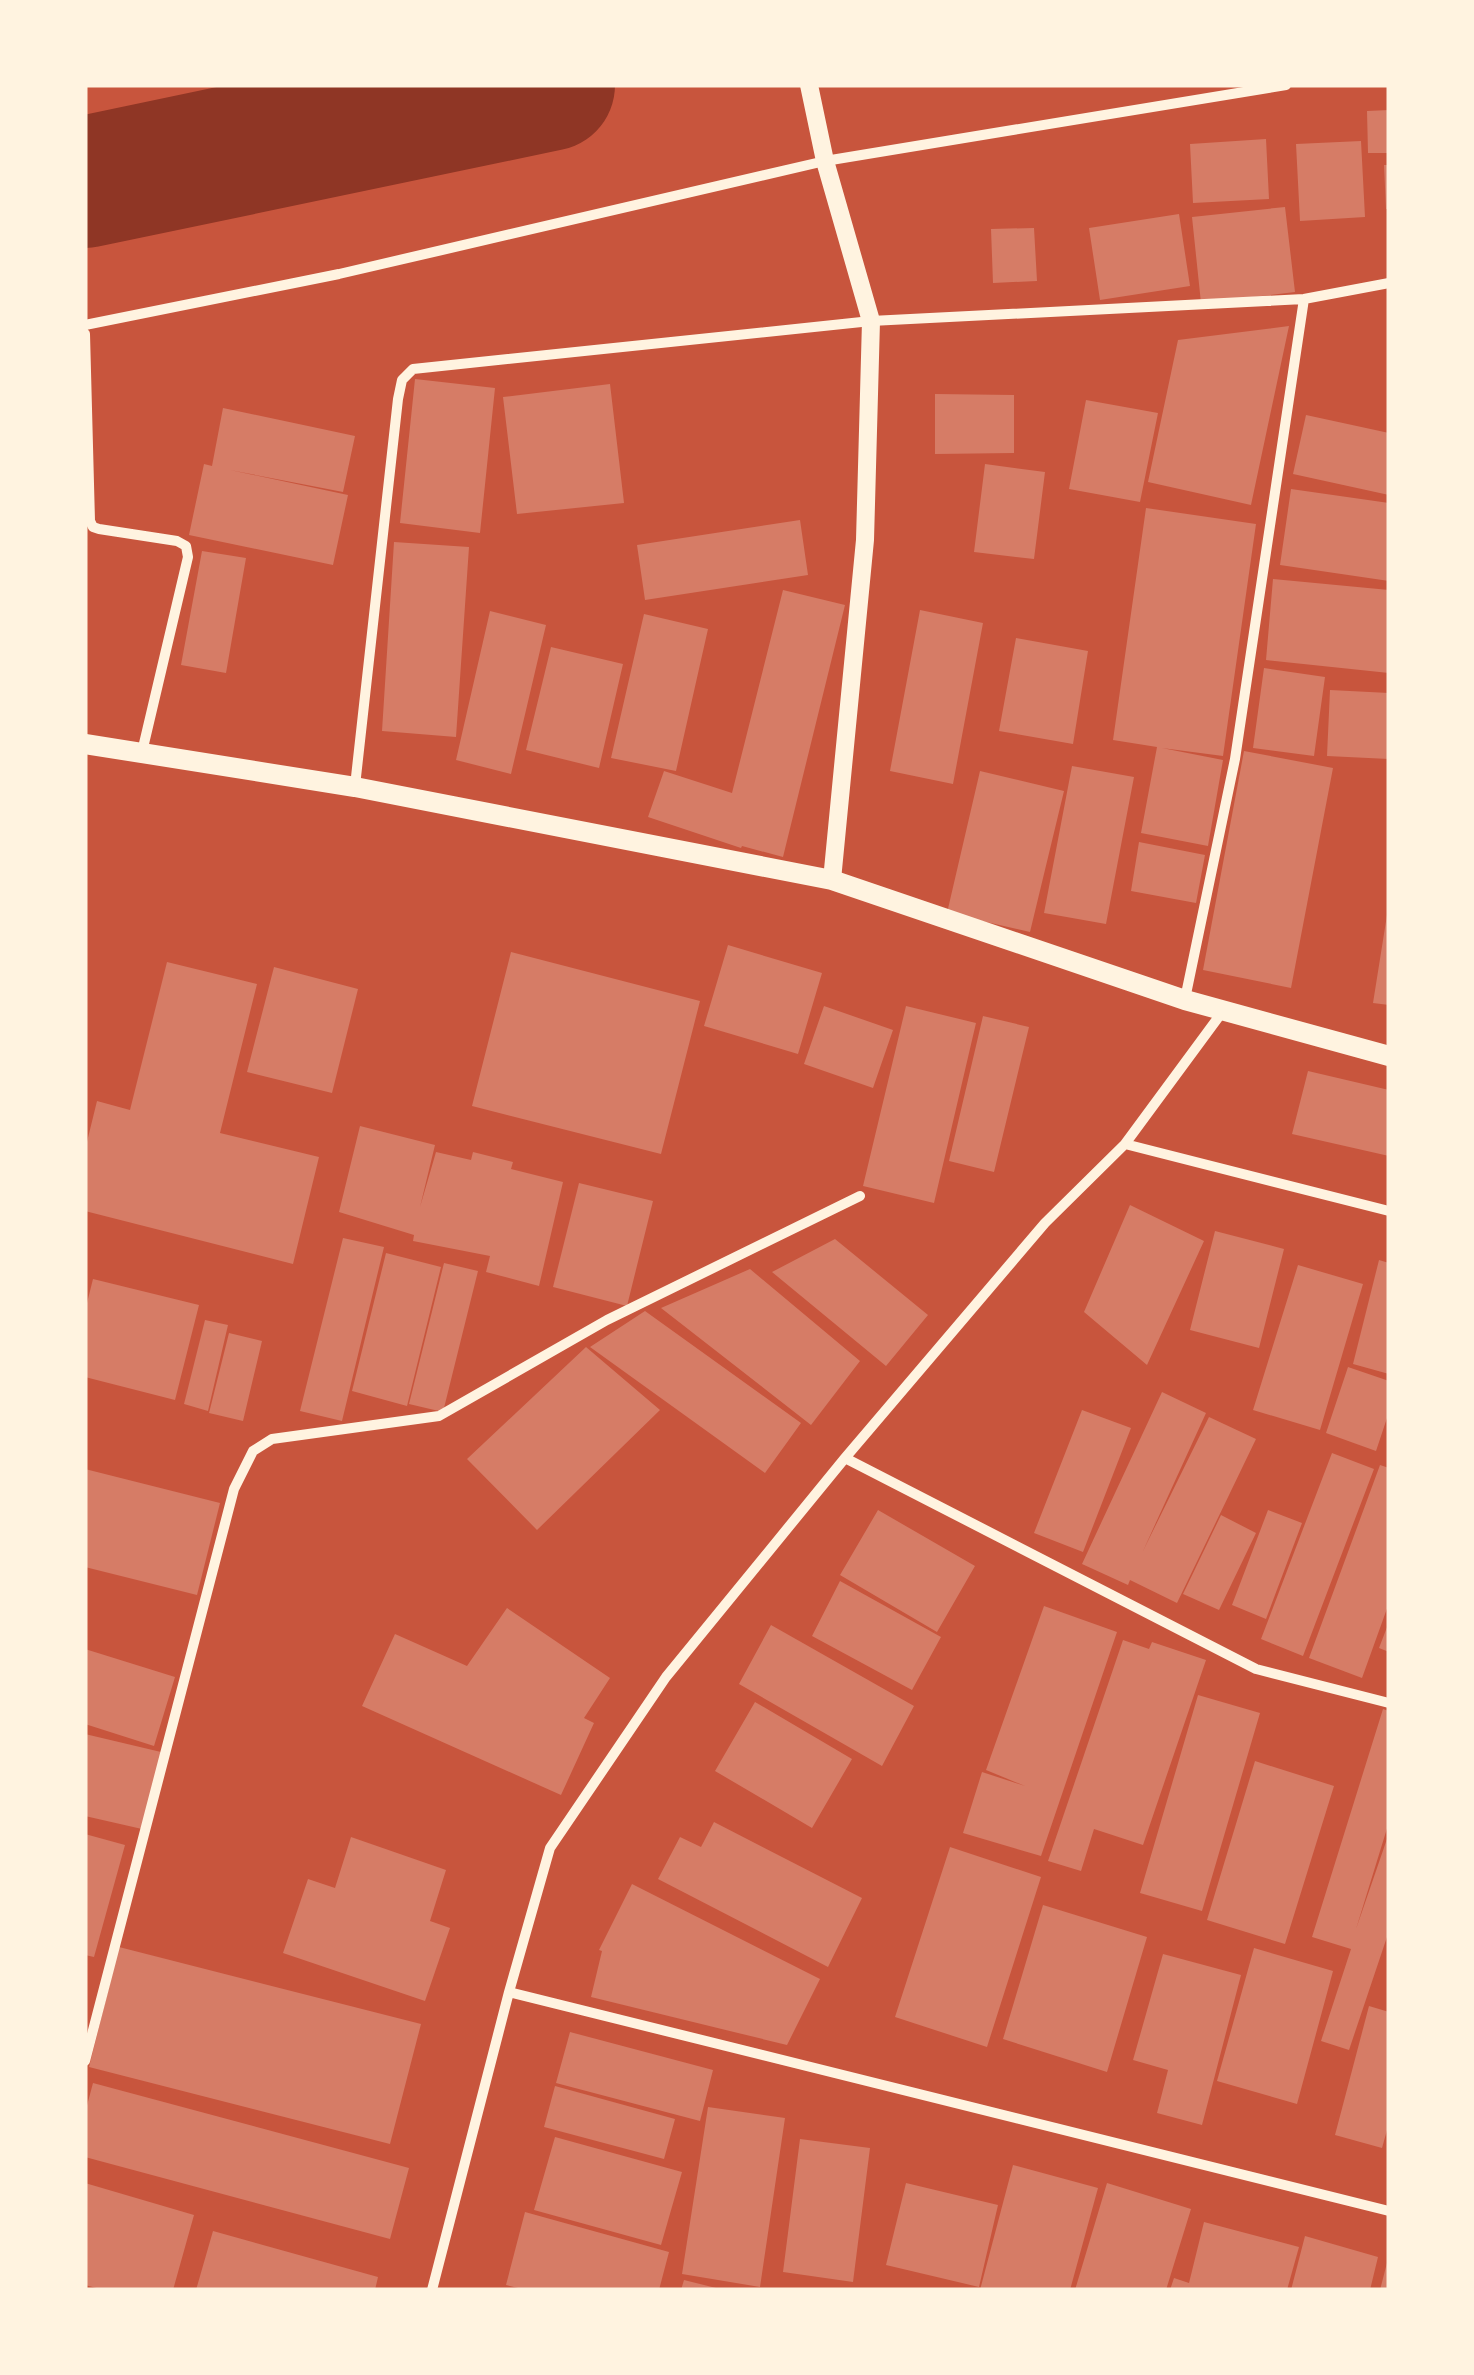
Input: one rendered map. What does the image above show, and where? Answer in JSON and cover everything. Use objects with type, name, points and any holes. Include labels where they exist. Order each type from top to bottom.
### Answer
[{"type":"main road","points":[[85,744],[355,787],[832,880],[1184,1000],[1389,1056]]},
{"type":"street","points":[[809,85],[871,321],[865,540],[832,880]]},
{"type":"street","points":[[85,325],[339,274],[826,161],[1286,85]]},
{"type":"street","points":[[355,787],[398,399],[402,380],[413,369],[871,321],[1304,299],[1389,283]]},
{"type":"street","points":[[1184,1000],[1235,759],[1304,299]]},
{"type":"street","points":[[85,334],[90,522],[99,529],[177,540],[186,546],[188,556],[142,752]]},
{"type":"street","points":[[432,2290],[550,1848],[666,1677],[1045,1224],[1126,1144],[1223,1010]]},
{"type":"street","points":[[1126,1144],[1389,1211]]},
{"type":"street","points":[[85,2061],[234,1489],[252,1451],[272,1439],[439,1416],[607,1320],[860,1196]]},
{"type":"street","points":[[846,1458],[1256,1669],[1389,1703]]},
{"type":"street","points":[[509,1992],[1389,2210]]},
{"type":"building","points":[[1389,110],[1389,153],[1368,153],[1367,111]]},
{"type":"building","points":[[1266,139],[1269,199],[1193,203],[1190,144]]},
{"type":"building","points":[[1361,141],[1365,217],[1300,221],[1296,144]]},
{"type":"building","points":[[1384,165],[1389,165],[1389,209],[1386,209]]},
{"type":"building","points":[[1285,207],[1295,292],[1201,303],[1192,217]]},
{"type":"building","points":[[1179,214],[1190,286],[1100,300],[1089,228]]},
{"type":"building","points":[[1034,228],[1037,281],[993,283],[991,229]]},
{"type":"building","points":[[1289,326],[1251,505],[1148,482],[1178,340]]},
{"type":"building","points":[[415,379],[495,388],[480,533],[400,523]]},
{"type":"building","points":[[610,384],[624,503],[517,514],[503,397]]},
{"type":"building","points":[[935,394],[1014,395],[1014,453],[935,454]]},
{"type":"building","points":[[1086,400],[1158,413],[1140,502],[1069,489]]},
{"type":"building","points":[[223,408],[355,436],[343,492],[230,470],[348,495],[333,565],[189,535],[204,464],[212,466]]},
{"type":"building","points":[[1306,415],[1389,433],[1389,495],[1293,474]]},
{"type":"building","points":[[985,464],[1045,472],[1034,559],[974,552]]},
{"type":"building","points":[[1291,489],[1389,503],[1389,581],[1280,565]]},
{"type":"building","points":[[1146,508],[1256,524],[1223,756],[1162,748],[1223,760],[1208,846],[1141,833],[1157,747],[1113,740]]},
{"type":"building","points":[[800,520],[808,575],[645,600],[637,545]]},
{"type":"building","points":[[394,542],[469,547],[456,737],[382,731]]},
{"type":"building","points":[[202,551],[246,558],[226,673],[181,665]]},
{"type":"building","points":[[1273,579],[1389,590],[1389,673],[1266,660]]},
{"type":"building","points":[[783,590],[845,605],[783,857],[741,848],[648,817],[664,771],[732,793]]},
{"type":"building","points":[[920,610],[983,623],[953,784],[890,771]]},
{"type":"building","points":[[490,611],[546,625],[511,774],[456,760]]},
{"type":"building","points":[[644,614],[708,629],[676,771],[611,758]]},
{"type":"building","points":[[1016,638],[1088,651],[1073,744],[999,731]]},
{"type":"building","points":[[551,647],[623,664],[599,768],[526,750]]},
{"type":"building","points":[[1264,668],[1325,677],[1314,756],[1253,748]]},
{"type":"building","points":[[1330,690],[1389,693],[1389,759],[1327,756]]},
{"type":"building","points":[[1244,751],[1333,768],[1291,988],[1203,970]]},
{"type":"building","points":[[1072,766],[1134,777],[1106,924],[1044,913]]},
{"type":"building","points":[[980,771],[1064,791],[1030,932],[947,913]]},
{"type":"building","points":[[1139,842],[1205,855],[1196,903],[1131,891]]},
{"type":"building","points":[[1389,915],[1389,1005],[1373,1003]]},
{"type":"building","points":[[728,945],[822,973],[798,1054],[704,1026]]},
{"type":"building","points":[[511,952],[700,1001],[661,1154],[472,1106]]},
{"type":"building","points":[[167,962],[257,984],[220,1133],[319,1157],[293,1264],[85,1211],[85,1150],[97,1101],[130,1110]]},
{"type":"building","points":[[274,967],[358,989],[332,1093],[247,1072]]},
{"type":"building","points":[[824,1006],[893,1030],[873,1088],[804,1064]]},
{"type":"building","points":[[906,1006],[976,1023],[934,1203],[863,1186]]},
{"type":"building","points":[[983,1016],[1029,1027],[994,1172],[949,1161]]},
{"type":"building","points":[[1308,1071],[1389,1090],[1389,1156],[1292,1134]]},
{"type":"building","points":[[360,1126],[435,1145],[420,1207],[436,1152],[471,1160],[473,1152],[513,1162],[511,1169],[563,1182],[539,1286],[486,1272],[490,1256],[413,1241],[414,1235],[339,1212]]},
{"type":"building","points":[[579,1183],[653,1201],[627,1306],[553,1287]]},
{"type":"building","points":[[1130,1205],[1204,1241],[1147,1365],[1084,1312]]},
{"type":"building","points":[[1215,1231],[1284,1249],[1259,1348],[1190,1330]]},
{"type":"building","points":[[343,1238],[384,1247],[342,1421],[300,1411]]},
{"type":"building","points":[[835,1239],[928,1315],[886,1366],[772,1272]]},
{"type":"building","points":[[386,1253],[441,1267],[407,1406],[352,1391]]},
{"type":"building","points":[[1379,1260],[1389,1263],[1389,1374],[1353,1364]]},
{"type":"building","points":[[444,1263],[478,1271],[443,1412],[409,1404]]},
{"type":"building","points":[[1298,1265],[1363,1284],[1320,1430],[1253,1410]]},
{"type":"building","points":[[750,1269],[860,1361],[811,1425],[661,1308]]},
{"type":"building","points":[[93,1279],[199,1305],[175,1400],[85,1377],[85,1311]]},
{"type":"building","points":[[645,1311],[801,1423],[765,1473],[590,1347]]},
{"type":"building","points":[[205,1320],[228,1325],[208,1411],[184,1404]]},
{"type":"building","points":[[229,1333],[262,1341],[243,1421],[209,1413]]},
{"type":"building","points":[[586,1347],[660,1410],[537,1530],[467,1459]]},
{"type":"building","points":[[1348,1367],[1389,1381],[1389,1412],[1376,1451],[1326,1433]]},
{"type":"building","points":[[1162,1392],[1206,1413],[1143,1551],[1209,1417],[1256,1439],[1177,1603],[1130,1580],[1128,1585],[1082,1564]]},
{"type":"building","points":[[1082,1410],[1131,1428],[1083,1552],[1034,1533]]},
{"type":"building","points":[[1332,1453],[1374,1469],[1303,1656],[1261,1639]]},
{"type":"building","points":[[1380,1465],[1389,1468],[1389,1603],[1362,1678],[1309,1658]]},
{"type":"building","points":[[85,1469],[220,1503],[197,1595],[85,1567]]},
{"type":"building","points":[[878,1510],[975,1566],[937,1632],[840,1575]]},
{"type":"building","points":[[1268,1510],[1302,1523],[1266,1619],[1232,1605]]},
{"type":"building","points":[[1221,1515],[1256,1533],[1219,1610],[1183,1594]]},
{"type":"building","points":[[840,1581],[941,1637],[912,1690],[812,1636]]},
{"type":"building","points":[[1044,1606],[1117,1632],[1041,1856],[963,1833],[982,1772],[1025,1786],[986,1770]]},
{"type":"building","points":[[507,1608],[610,1678],[584,1718],[594,1723],[561,1795],[362,1706],[395,1634],[467,1666]]},
{"type":"building","points":[[1389,1622],[1389,1652],[1379,1648]]},
{"type":"building","points":[[771,1625],[914,1706],[882,1766],[739,1684]]},
{"type":"building","points":[[1123,1640],[1149,1649],[1152,1642],[1206,1660],[1143,1845],[1094,1829],[1081,1871],[1048,1861]]},
{"type":"building","points":[[85,1649],[175,1677],[154,1746],[85,1724]]},
{"type":"building","points":[[1198,1695],[1260,1713],[1202,1911],[1140,1893]]},
{"type":"building","points":[[755,1702],[852,1759],[812,1828],[715,1771]]},
{"type":"building","points":[[1383,1709],[1389,1711],[1389,1822],[1356,1929],[1388,1836],[1389,1931],[1349,2050],[1321,2041],[1351,1949],[1312,1937]]},
{"type":"building","points":[[85,1734],[161,1752],[142,1829],[85,1816]]},
{"type":"building","points":[[1255,1761],[1334,1786],[1285,1944],[1207,1920]]},
{"type":"building","points":[[714,1822],[862,1898],[828,1967],[658,1879],[680,1837],[701,1847]]},
{"type":"building","points":[[85,1834],[125,1845],[94,1957],[85,1955]]},
{"type":"building","points":[[351,1837],[446,1870],[430,1921],[450,1928],[425,2001],[283,1953],[308,1879],[335,1888]]},
{"type":"building","points":[[950,1847],[1041,1877],[987,2047],[895,2017]]},
{"type":"building","points":[[632,1884],[820,1979],[787,2045],[591,1997],[602,1951],[599,1950]]},
{"type":"building","points":[[1043,1905],[1147,1937],[1107,2072],[1003,2039]]},
{"type":"building","points":[[119,1947],[421,2024],[390,2144],[89,2067]]},
{"type":"building","points":[[1254,1948],[1333,1971],[1297,2104],[1217,2081]]},
{"type":"building","points":[[1163,1954],[1241,1975],[1202,2125],[1157,2113],[1168,2070],[1133,2060]]},
{"type":"building","points":[[1369,2006],[1389,2012],[1389,2123],[1382,2148],[1335,2135]]},
{"type":"building","points":[[570,2032],[713,2070],[700,2121],[556,2083]]},
{"type":"building","points":[[93,2083],[409,2168],[390,2239],[85,2157],[85,2113]]},
{"type":"building","points":[[555,2086],[675,2119],[664,2159],[544,2127]]},
{"type":"building","points":[[708,2107],[785,2118],[760,2287],[682,2274]]},
{"type":"building","points":[[555,2137],[682,2172],[661,2245],[534,2210]]},
{"type":"building","points":[[800,2139],[870,2148],[853,2282],[783,2272]]},
{"type":"building","points":[[1013,2165],[1098,2188],[1070,2290],[980,2290]]},
{"type":"building","points":[[85,2183],[194,2215],[173,2290],[104,2290],[85,2285]]},
{"type":"building","points":[[906,2183],[998,2205],[979,2287],[886,2265]]},
{"type":"building","points":[[1107,2183],[1191,2209],[1166,2290],[1075,2290]]},
{"type":"building","points":[[525,2212],[669,2252],[659,2290],[526,2290],[506,2285]]},
{"type":"building","points":[[1204,2222],[1299,2247],[1287,2290],[1170,2290],[1174,2278],[1189,2283]]},
{"type":"building","points":[[213,2231],[378,2277],[375,2290],[196,2290]]},
{"type":"building","points":[[1305,2236],[1378,2257],[1370,2290],[1291,2290]]},
{"type":"building","points":[[1388,2259],[1389,2290],[1380,2290]]},
{"type":"building","points":[[684,2280],[720,2289],[720,2290],[681,2290]]},
{"type":"waterway","points":[[85,182],[549,85]]}]
